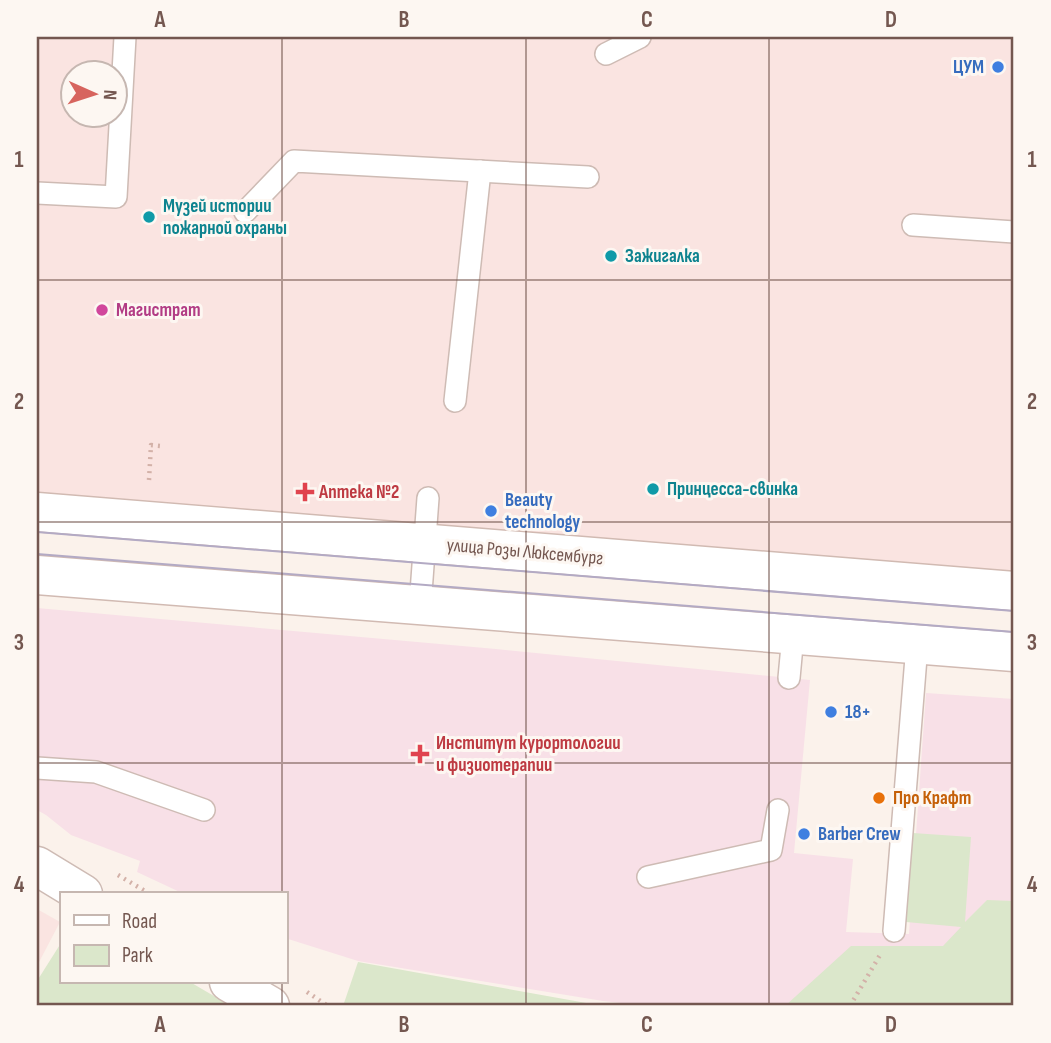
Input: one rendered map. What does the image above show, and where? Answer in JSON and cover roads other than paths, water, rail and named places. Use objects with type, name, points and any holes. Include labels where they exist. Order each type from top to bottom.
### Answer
[{"type":"main road","name":"улица Розы Люксембург","points":[[37,512],[1014,591]]},
{"type":"main road","points":[[37,575],[1014,652]]},
{"type":"main road","points":[[37,866],[80,892]]},
{"type":"main road","points":[[232,984],[270,1006]]},
{"type":"lane","points":[[37,193],[116,197],[125,37]]},
{"type":"lane","points":[[606,54],[640,37]]},
{"type":"lane","points":[[245,212],[294,160],[588,177]]},
{"type":"lane","points":[[455,401],[480,171]]},
{"type":"lane","points":[[913,225],[1014,232]]},
{"type":"lane","points":[[420,606],[428,498]]},
{"type":"lane","points":[[789,678],[793,635]]},
{"type":"lane","points":[[894,931],[917,645]]},
{"type":"lane","points":[[37,768],[96,772],[204,810]]},
{"type":"lane","points":[[648,877],[771,850],[778,810]]},
{"type":"tram line","points":[[37,532],[1014,611]]},
{"type":"tram line","points":[[37,554],[1014,632]]},
{"type":"place","name":"ЦУМ","points":[[998,67]]},
{"type":"place","name":"Музей истории пожарной охраны","points":[[149,217]]},
{"type":"place","name":"Зажигалка","points":[[611,256]]},
{"type":"place","name":"Магистрат","points":[[102,310]]},
{"type":"place","name":"Принцесса-свинка","points":[[653,489]]},
{"type":"place","name":"Аптека №2","points":[[305,492]]},
{"type":"place","name":"Beauty technology","points":[[491,511]]},
{"type":"place","name":"18+","points":[[831,712]]},
{"type":"place","name":"Институт курортологии и физиотерапии","points":[[420,754]]},
{"type":"place","name":"Про Крафт","points":[[879,798]]},
{"type":"place","name":"Barber Crew","points":[[804,834]]}]
